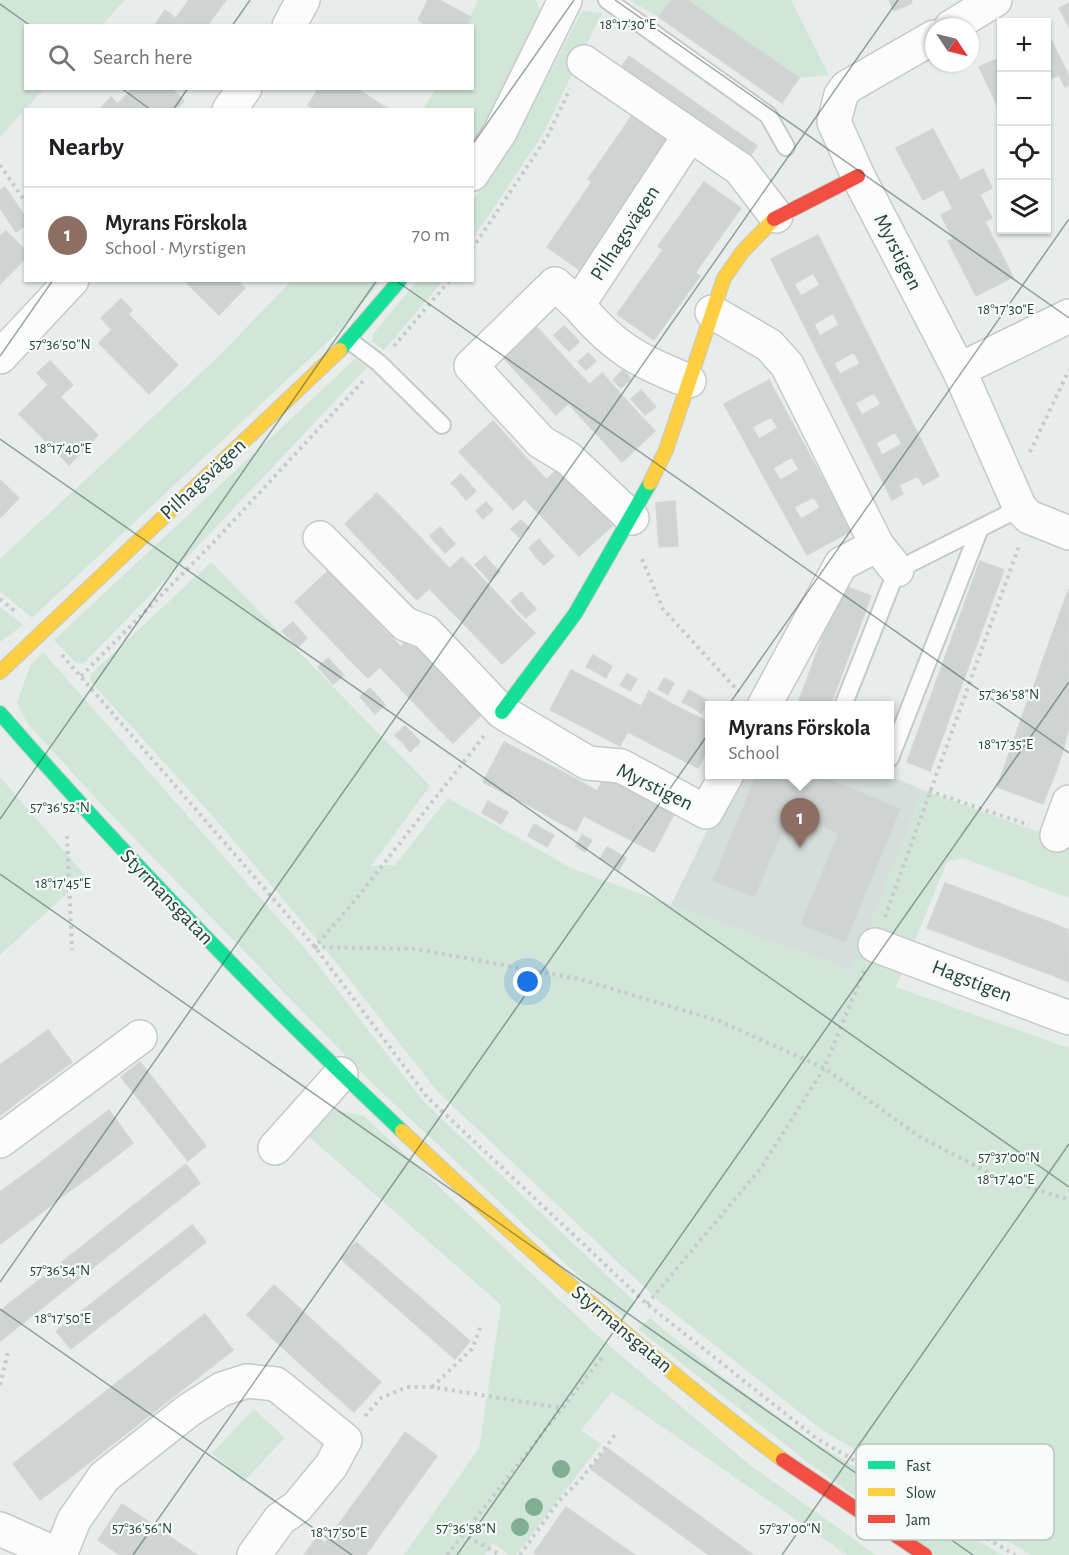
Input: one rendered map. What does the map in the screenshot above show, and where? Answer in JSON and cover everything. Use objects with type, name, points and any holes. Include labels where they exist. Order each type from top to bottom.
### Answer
[{"type":"street","points":[[290,24],[303,0]]},
{"type":"street","points":[[474,171],[500,132],[565,0]]},
{"type":"street","points":[[966,18],[995,0]]},
{"type":"street","name":"Myrstigen","points":[[925,42],[847,87],[841,95],[834,122],[858,176],[958,370],[1020,505]]},
{"type":"street","points":[[584,62],[740,169],[776,216]]},
{"type":"street","points":[[230,108],[243,90]]},
{"type":"street","name":"Pilhagsvägen","points":[[578,305],[689,136]]},
{"type":"street","points":[[502,712],[575,614],[632,518],[666,450],[724,278],[743,251],[776,216],[858,176]]},
{"type":"street","points":[[0,357],[70,282]]},
{"type":"street","name":"Pilhagsvägen","points":[[0,672],[43,634],[350,341],[398,282]]},
{"type":"street","points":[[632,518],[568,458],[541,442],[471,366],[555,284],[619,348],[650,366],[689,381]]},
{"type":"street","points":[[712,312],[769,345],[787,365],[887,558],[841,564],[754,701]]},
{"type":"street","points":[[958,370],[1069,316]]},
{"type":"street","points":[[1020,505],[1069,533]]},
{"type":"street","name":"Myrstigen","points":[[320,538],[405,624],[426,633],[502,712],[588,763],[621,766],[706,812],[724,779]]},
{"type":"street","name":"Styrmansgatan","points":[[0,712],[85,813],[341,1074],[622,1332],[795,1469],[856,1509]]},
{"type":"street","points":[[1057,835],[1069,802]]},
{"type":"street","name":"Hagstigen","points":[[875,945],[1069,1018]]},
{"type":"street","points":[[0,1141],[140,1037]]},
{"type":"street","points":[[276,1148],[341,1074]]},
{"type":"street","points":[[0,1529],[59,1555],[74,1520],[104,1477],[189,1410],[222,1389],[247,1381],[276,1384],[345,1440],[331,1466],[297,1507],[280,1519],[254,1555]]},
{"type":"street","name":"Styrmansgatan","points":[[902,1540],[925,1555]]},
{"type":"lane","points":[[607,0],[768,116],[786,147]]},
{"type":"lane","points":[[350,341],[379,363],[442,425]]},
{"type":"lane","points":[[844,701],[887,558],[980,528],[1020,505]]},
{"type":"lane","points":[[894,748],[980,528]]},
{"type":"path","points":[[474,246],[547,136],[584,62]]},
{"type":"path","points":[[0,165],[24,200]]},
{"type":"path","points":[[81,676],[209,547],[379,363],[448,282]]},
{"type":"path","points":[[447,1555],[622,1332],[761,1168],[824,1068],[875,945],[929,791],[1020,505],[1069,370]]},
{"type":"path","points":[[632,518],[639,552],[663,609],[754,701]]},
{"type":"path","points":[[0,599],[43,634],[315,947],[427,1097],[647,1304],[816,1438],[856,1462]]},
{"type":"path","points":[[315,947],[356,899],[502,712]]},
{"type":"path","points":[[929,791],[1057,835]]},
{"type":"path","points":[[67,833],[72,950]]},
{"type":"path","points":[[315,947],[416,949],[579,979],[719,1021],[824,1068],[920,1137],[993,1175],[1069,1200]]},
{"type":"path","points":[[432,1387],[472,1349],[480,1329]]},
{"type":"path","points":[[0,1385],[9,1352]]},
{"type":"path","points":[[345,1440],[381,1398],[406,1387],[432,1387],[561,1408]]},
{"type":"path","points":[[520,1555],[559,1501],[582,1478],[615,1435]]},
{"type":"path","points":[[462,1533],[500,1555]]},
{"type":"path","points":[[989,1540],[1015,1555]]},
{"type":"shaded area","points":[[894,778],[923,790],[852,971],[671,905],[732,779]]},
{"type":"green space","points":[[0,0],[125,0],[103,24],[24,24],[24,90],[43,90],[24,108],[0,137]]},
{"type":"green space","points":[[478,0],[536,0],[540,11],[537,32],[474,146],[474,108],[423,108],[435,90],[474,90],[474,24],[466,24]]},
{"type":"green space","points":[[629,0],[671,0],[659,17]]},
{"type":"green space","points":[[687,0],[791,0],[829,75],[799,78]]},
{"type":"green space","points":[[582,11],[602,13],[543,134],[474,238],[474,199],[518,133]]},
{"type":"green space","points":[[290,282],[380,282],[336,334],[32,618],[0,591],[0,559],[222,353]]},
{"type":"green space","points":[[416,282],[442,282],[384,350],[372,342],[373,334]]},
{"type":"green space","points":[[355,359],[367,367],[83,664],[75,662],[54,640]]},
{"type":"green space","points":[[211,562],[430,786],[371,866],[395,865],[448,798],[573,869],[851,971],[923,790],[1069,843],[1069,898],[963,858],[947,862],[896,987],[1069,1048],[1069,1555],[1031,1555],[1006,1540],[1054,1540],[1054,1444],[856,1444],[856,1450],[822,1430],[660,1302],[437,1091],[330,955],[217,821],[90,681],[91,674]]},
{"type":"green space","points":[[0,607],[23,625],[0,642]]},
{"type":"green space","points":[[43,652],[308,952],[424,1102],[636,1303],[624,1318],[377,1088],[101,804],[27,723],[17,703],[30,666]]},
{"type":"green space","points":[[0,777],[86,876],[0,955]]},
{"type":"green space","points":[[334,1110],[364,1116],[598,1336],[750,1465],[876,1555],[847,1555],[612,1392],[581,1430],[601,1444],[516,1555],[510,1555],[493,1543],[485,1555],[404,1555],[479,1448],[501,1305],[307,1135]]},
{"type":"green space","points":[[650,1318],[720,1375],[809,1439],[856,1467],[856,1497],[810,1464],[638,1329]]},
{"type":"green space","points":[[254,1409],[285,1438],[243,1482],[212,1453]]},
{"type":"green space","points":[[915,1540],[977,1540],[1002,1555],[936,1555]]},
{"type":"building","points":[[189,0],[226,0],[208,24],[184,24],[176,18]]},
{"type":"building","points":[[428,0],[439,0],[471,17],[467,24],[425,24],[418,20]]},
{"type":"building","points":[[671,0],[687,0],[799,78],[782,103],[659,17]]},
{"type":"building","points":[[889,0],[911,0],[912,3],[894,11]]},
{"type":"building","points":[[1069,3],[1069,27],[1059,8]]},
{"type":"building","points":[[165,10],[184,24],[155,24]]},
{"type":"building","points":[[1051,40],[1069,76],[1069,85],[1065,87],[1059,75],[1051,79]]},
{"type":"building","points":[[629,56],[757,146],[743,166],[615,76]]},
{"type":"building","points":[[997,59],[997,105],[979,67]]},
{"type":"building","points":[[131,90],[173,90],[184,101],[177,108],[121,108],[118,104]]},
{"type":"building","points":[[318,90],[359,90],[386,108],[313,108],[308,105]]},
{"type":"building","points":[[111,97],[121,108],[101,108]]},
{"type":"building","points":[[633,114],[670,140],[584,273],[547,247],[592,182],[588,179]]},
{"type":"building","points":[[933,129],[960,180],[923,200],[896,148]]},
{"type":"building","points":[[983,169],[992,188],[953,209],[943,189]]},
{"type":"building","points":[[704,182],[741,208],[695,273],[700,276],[654,340],[617,314],[663,250],[658,246]]},
{"type":"building","points":[[5,187],[24,215],[24,226],[16,232],[0,208],[0,190]]},
{"type":"building","points":[[980,195],[992,218],[953,238],[941,215]]},
{"type":"building","points":[[985,222],[1013,277],[976,296],[948,241]]},
{"type":"building","points":[[6,231],[24,249],[24,260],[0,284],[0,236]]},
{"type":"building","points":[[818,235],[939,476],[923,485],[918,476],[899,485],[903,494],[892,500],[771,259]],"holes":[[[813,273],[820,285],[801,296],[794,284]],[[833,313],[839,325],[820,336],[814,324]],[[854,352],[860,364],[840,374],[834,363]],[[874,393],[881,404],[862,415],[855,403]],[[895,432],[902,444],[882,455],[876,443]]]},
{"type":"building","points":[[186,282],[239,282],[245,288],[219,315]]},
{"type":"building","points":[[121,299],[132,310],[112,330],[101,318]]},
{"type":"building","points":[[128,314],[178,365],[149,394],[99,343]]},
{"type":"building","points":[[536,326],[553,345],[520,376],[503,357]]},
{"type":"building","points":[[564,326],[572,334],[561,343],[554,335]]},
{"type":"building","points":[[572,334],[579,342],[569,351],[561,343]]},
{"type":"building","points":[[553,345],[571,365],[538,395],[520,376]]},
{"type":"building","points":[[588,353],[596,361],[586,370],[578,362]]},
{"type":"building","points":[[50,361],[73,385],[60,397],[37,373]]},
{"type":"building","points":[[571,365],[589,384],[556,415],[538,395]]},
{"type":"building","points":[[623,370],[631,379],[621,388],[613,380]]},
{"type":"building","points":[[602,373],[619,392],[586,423],[569,404]]},
{"type":"building","points":[[769,380],[851,531],[807,555],[724,404]],"holes":[[[771,417],[778,428],[759,439],[752,427]],[[792,457],[799,470],[780,480],[773,468]],[[814,497],[820,508],[801,519],[794,507]]]},
{"type":"building","points":[[48,385],[98,435],[69,465],[19,414]]},
{"type":"building","points":[[641,390],[648,398],[638,407],[631,399]]},
{"type":"building","points":[[619,392],[637,412],[604,442],[586,423]]},
{"type":"building","points":[[648,398],[656,407],[645,415],[638,407]]},
{"type":"building","points":[[637,412],[655,431],[622,462],[604,442]]},
{"type":"building","points":[[493,421],[511,441],[477,471],[459,452]]},
{"type":"building","points":[[511,441],[528,460],[495,490],[477,471]]},
{"type":"building","points":[[528,460],[546,479],[513,510],[495,490]]},
{"type":"building","points":[[559,468],[576,487],[543,518],[525,499]]},
{"type":"building","points":[[461,474],[469,483],[459,491],[451,483]]},
{"type":"building","points":[[0,480],[19,498],[0,518]]},
{"type":"building","points":[[469,483],[476,491],[466,500],[459,491]]},
{"type":"building","points":[[576,487],[594,506],[561,537],[543,518]]},
{"type":"building","points":[[377,493],[396,512],[363,543],[345,524]]},
{"type":"building","points":[[675,501],[678,546],[659,547],[656,503]]},
{"type":"building","points":[[486,502],[493,510],[483,519],[476,511]]},
{"type":"building","points":[[594,506],[612,526],[579,556],[561,537]]},
{"type":"building","points":[[396,512],[414,531],[381,562],[363,543]]},
{"type":"building","points":[[521,520],[529,528],[519,537],[511,529]]},
{"type":"building","points":[[440,527],[448,536],[438,545],[430,536]]},
{"type":"building","points":[[414,531],[432,550],[399,581],[381,562]]},
{"type":"building","points":[[448,536],[455,544],[445,553],[438,545]]},
{"type":"building","points":[[539,539],[546,548],[536,557],[529,548]]},
{"type":"building","points":[[546,548],[554,556],[544,565],[536,557]]},
{"type":"building","points":[[432,550],[450,569],[417,600],[399,581]]},
{"type":"building","points":[[485,556],[492,564],[483,573],[475,565]]},
{"type":"building","points":[[462,557],[480,576],[447,607],[429,588]]},
{"type":"building","points":[[980,561],[1004,570],[930,771],[907,762]]},
{"type":"building","points":[[492,564],[500,572],[490,581],[483,573]]},
{"type":"building","points":[[328,571],[346,590],[313,621],[295,602]]},
{"type":"building","points":[[480,576],[498,595],[466,626],[447,607]]},
{"type":"building","points":[[842,585],[871,596],[832,701],[799,701]]},
{"type":"building","points":[[1069,589],[1069,613],[1061,610]]},
{"type":"building","points":[[346,590],[364,609],[331,640],[313,621]]},
{"type":"building","points":[[521,592],[528,600],[518,610],[511,601]]},
{"type":"building","points":[[498,595],[516,614],[484,645],[466,626]]},
{"type":"building","points":[[528,600],[536,609],[526,618],[518,610]]},
{"type":"building","points":[[364,609],[382,628],[349,659],[331,640]]},
{"type":"building","points":[[1061,610],[1069,613],[1069,642],[1052,635]]},
{"type":"building","points":[[516,614],[535,633],[502,664],[484,645]]},
{"type":"building","points":[[293,622],[300,630],[290,639],[282,631]]},
{"type":"building","points":[[382,628],[401,647],[368,678],[349,659]]},
{"type":"building","points":[[300,630],[307,638],[298,647],[290,639]]},
{"type":"building","points":[[413,635],[431,654],[398,686],[380,667]]},
{"type":"building","points":[[1052,635],[1069,642],[1069,670],[1043,660]]},
{"type":"building","points":[[431,654],[449,673],[416,705],[398,686]]},
{"type":"building","points":[[593,655],[603,661],[596,672],[586,667]]},
{"type":"building","points":[[328,658],[336,667],[326,676],[318,667]]},
{"type":"building","points":[[1043,660],[1069,670],[1069,699],[1034,686]]},
{"type":"building","points":[[603,661],[612,666],[606,678],[596,672]]},
{"type":"building","points":[[336,667],[344,675],[333,684],[326,676]]},
{"type":"building","points":[[571,670],[595,682],[574,722],[550,710]]},
{"type":"building","points":[[449,673],[467,692],[434,724],[416,705]]},
{"type":"building","points":[[627,674],[637,679],[630,691],[620,685]]},
{"type":"building","points":[[664,678],[674,683],[668,695],[658,689]]},
{"type":"building","points":[[595,682],[618,694],[597,734],[574,722]]},
{"type":"building","points":[[1034,686],[1069,699],[1069,727],[1024,711]]},
{"type":"building","points":[[370,688],[378,697],[368,706],[360,697]]},
{"type":"building","points":[[689,690],[698,695],[692,707],[682,702]]},
{"type":"building","points":[[649,691],[672,704],[651,744],[628,732]]},
{"type":"building","points":[[467,692],[485,711],[453,743],[434,724]]},
{"type":"building","points":[[618,694],[641,706],[620,746],[597,734]]},
{"type":"building","points":[[698,695],[708,701],[705,701],[701,713],[692,707]]},
{"type":"building","points":[[378,697],[385,705],[375,714],[368,706]]},
{"type":"building","points":[[672,704],[696,716],[675,756],[651,744]]},
{"type":"building","points":[[1024,711],[1069,727],[1062,754],[1015,737]]},
{"type":"building","points":[[696,716],[705,720],[705,755],[698,768],[675,756]]},
{"type":"building","points":[[405,726],[413,734],[403,743],[395,735]]},
{"type":"building","points":[[413,734],[420,742],[410,752],[403,743]]},
{"type":"building","points":[[1015,737],[1062,754],[1053,779],[1006,762]]},
{"type":"building","points":[[504,742],[527,754],[506,794],[483,782]]},
{"type":"building","points":[[527,754],[551,766],[530,806],[506,794]]},
{"type":"building","points":[[1006,762],[1053,779],[1043,804],[997,787]]},
{"type":"building","points":[[551,766],[574,778],[553,819],[530,806]]},
{"type":"building","points":[[605,776],[628,788],[607,828],[584,816]]},
{"type":"building","points":[[574,778],[597,791],[576,831],[553,819]]},
{"type":"building","points":[[755,779],[828,779],[900,809],[845,942],[801,924],[839,833],[790,813],[754,897],[713,880]]},
{"type":"building","points":[[628,788],[652,800],[631,840],[607,828]]},
{"type":"building","points":[[652,800],[675,812],[654,852],[631,840]]},
{"type":"building","points":[[488,801],[498,807],[491,818],[482,813]]},
{"type":"building","points":[[498,807],[508,812],[501,824],[491,818]]},
{"type":"building","points":[[534,824],[544,830],[537,841],[528,836]]},
{"type":"building","points":[[544,830],[554,835],[547,847],[537,841]]},
{"type":"building","points":[[582,835],[592,840],[585,852],[576,846]]},
{"type":"building","points":[[607,847],[616,852],[610,864],[600,859]]},
{"type":"building","points":[[616,852],[626,858],[619,870],[610,864]]},
{"type":"building","points":[[945,883],[969,892],[952,937],[927,928]]},
{"type":"building","points":[[969,892],[994,901],[977,947],[952,937]]},
{"type":"building","points":[[994,901],[1019,911],[1002,956],[977,947]]},
{"type":"building","points":[[1019,911],[1044,920],[1027,966],[1002,956]]},
{"type":"building","points":[[1044,920],[1069,930],[1052,975],[1027,966]]},
{"type":"building","points":[[1069,930],[1069,982],[1052,975]]},
{"type":"building","points":[[48,1030],[72,1062],[35,1089],[11,1057]]},
{"type":"building","points":[[11,1057],[35,1089],[0,1115],[0,1065]]},
{"type":"building","points":[[140,1062],[206,1146],[188,1161],[121,1077]]},
{"type":"building","points":[[109,1110],[133,1143],[97,1171],[72,1138]]},
{"type":"building","points":[[72,1138],[97,1171],[60,1198],[36,1166]]},
{"type":"building","points":[[186,1164],[200,1183],[0,1341],[0,1311]]},
{"type":"building","points":[[36,1166],[60,1198],[24,1226],[0,1192]]},
{"type":"building","points":[[0,1194],[24,1226],[0,1244]]},
{"type":"building","points":[[192,1225],[206,1242],[71,1349],[56,1331]]},
{"type":"building","points":[[356,1242],[470,1341],[455,1359],[341,1259]]},
{"type":"building","points":[[274,1285],[310,1318],[282,1347],[247,1315]]},
{"type":"building","points":[[205,1314],[233,1350],[201,1375],[173,1339]]},
{"type":"building","points":[[310,1318],[345,1350],[318,1380],[282,1347]]},
{"type":"building","points":[[173,1339],[201,1375],[169,1400],[141,1364]]},
{"type":"building","points":[[345,1350],[381,1382],[354,1412],[318,1380]]},
{"type":"building","points":[[141,1364],[169,1400],[137,1425],[109,1389]]},
{"type":"building","points":[[109,1389],[137,1425],[105,1450],[77,1414]]},
{"type":"building","points":[[77,1414],[105,1450],[73,1475],[45,1439]]},
{"type":"building","points":[[405,1432],[437,1456],[411,1492],[379,1469]]},
{"type":"building","points":[[45,1439],[73,1475],[40,1500],[13,1464]]},
{"type":"building","points":[[607,1448],[753,1555],[709,1555],[591,1469]]},
{"type":"building","points":[[379,1469],[411,1492],[384,1529],[352,1506]]},
{"type":"building","points":[[122,1504],[149,1522],[127,1555],[120,1555],[98,1540]]},
{"type":"building","points":[[352,1506],[384,1529],[366,1555],[343,1555],[325,1543]]},
{"type":"building","points":[[566,1507],[589,1523],[567,1555],[534,1553]]},
{"type":"building","points":[[149,1522],[176,1541],[166,1555],[127,1555]]},
{"type":"building","points":[[589,1523],[613,1540],[603,1555],[567,1555]]},
{"type":"building","points":[[317,1537],[325,1543],[343,1555],[304,1555]]},
{"type":"building","points":[[613,1540],[635,1555],[603,1555]]},
{"type":"building","points":[[176,1541],[197,1555],[166,1555]]},
{"type":"traffic: fast","points":[[340,350],[398,282]]},
{"type":"traffic: fast","points":[[502,712],[575,614],[650,483]]},
{"type":"traffic: fast","points":[[0,713],[196,927],[402,1131]]},
{"type":"traffic: slow","points":[[650,483],[666,450],[724,278],[743,251],[774,219]]},
{"type":"traffic: slow","points":[[0,672],[340,350]]},
{"type":"traffic: slow","points":[[402,1131],[588,1301],[733,1422],[783,1460]]},
{"type":"traffic: jam","points":[[774,219],[858,176]]},
{"type":"traffic: jam","points":[[783,1460],[856,1509]]},
{"type":"traffic: jam","points":[[903,1540],[925,1555]]},
{"type":"place","name":"Myrans Förskola","points":[[800,848]]}]
